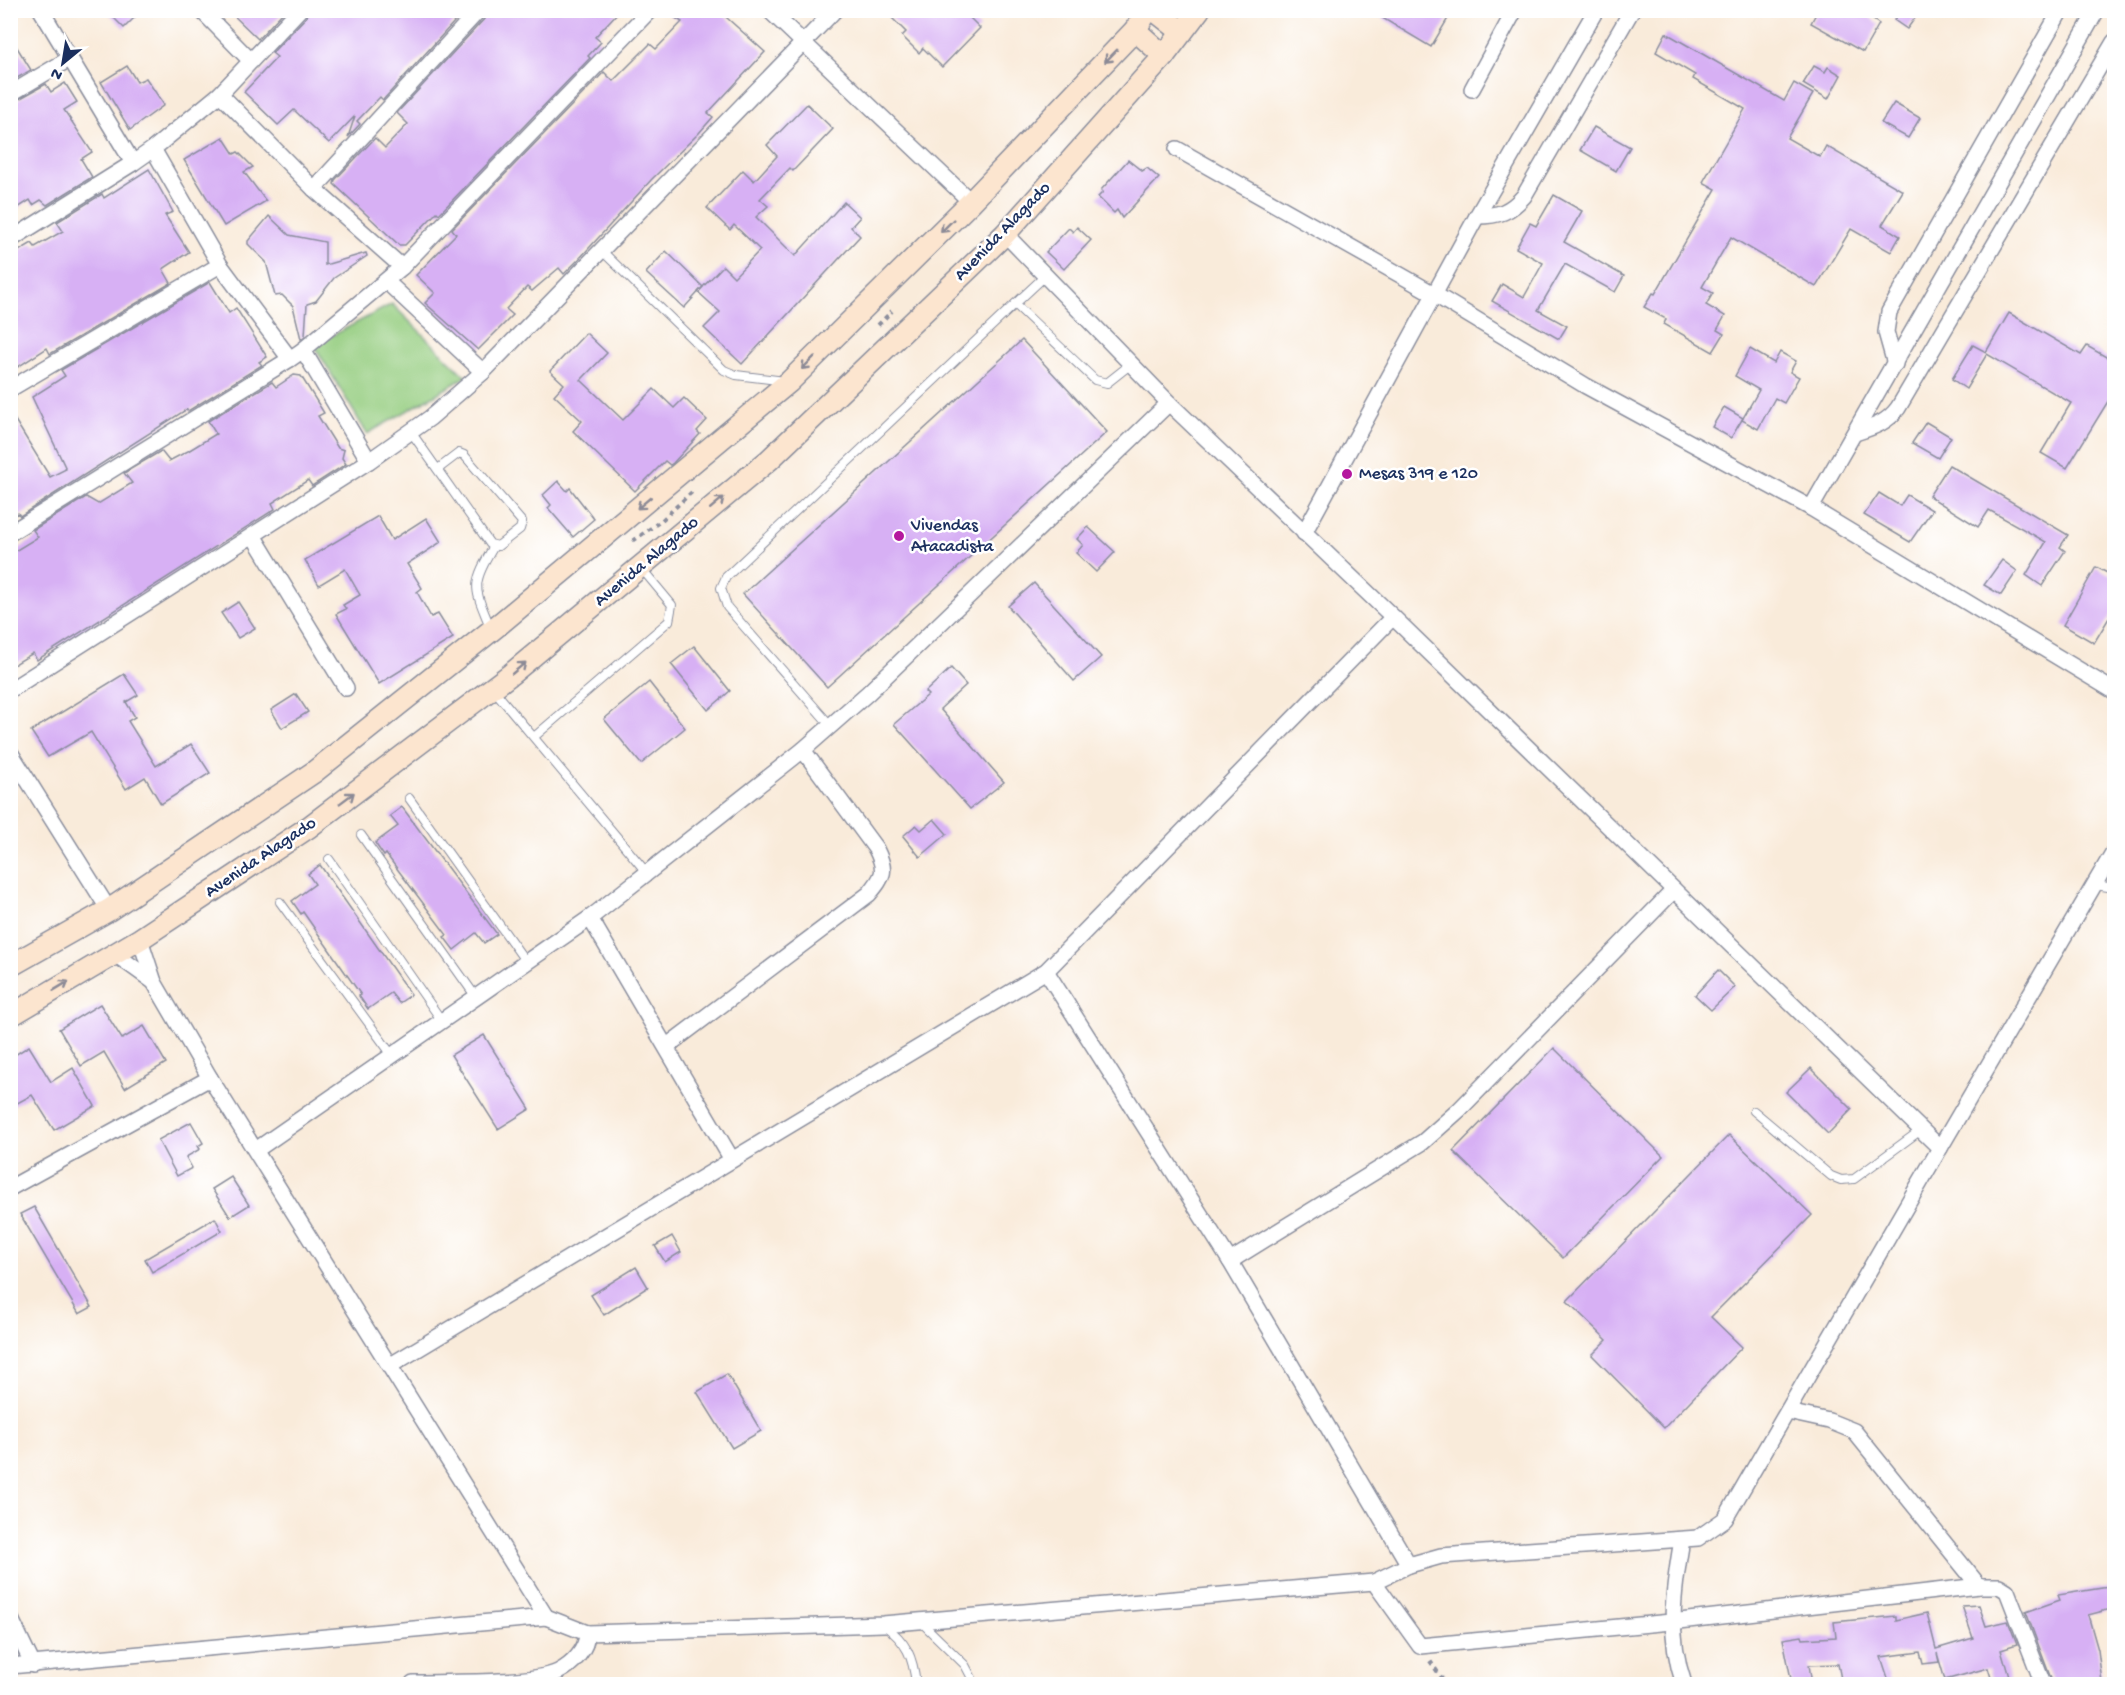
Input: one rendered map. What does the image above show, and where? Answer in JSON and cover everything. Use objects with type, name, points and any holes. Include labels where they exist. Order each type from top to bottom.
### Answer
[{"type":"main road","points":[[10,966],[109,910],[314,772],[492,631],[789,382],[971,202],[1135,30],[1148,10]]},
{"type":"main road","points":[[1154,10],[1182,32]]},
{"type":"main road","name":"Avenida Alagado","points":[[10,1016],[140,939],[309,826],[493,688],[769,460],[1005,234],[1164,56],[1199,10]]},
{"type":"main road","points":[[1135,30],[1164,56]]},
{"type":"street","points":[[41,10],[133,163]]},
{"type":"street","points":[[201,10],[251,61]]},
{"type":"street","points":[[10,240],[153,149],[220,94],[299,10]]},
{"type":"street","points":[[314,189],[479,10]]},
{"type":"street","points":[[10,533],[296,355],[387,282],[650,10]]},
{"type":"street","points":[[769,10],[971,202]]},
{"type":"street","points":[[10,690],[254,537],[411,432],[483,372],[835,10]]},
{"type":"street","points":[[1472,89],[1515,10]]},
{"type":"street","points":[[1477,216],[1497,216],[1513,208],[1524,196],[1632,10]]},
{"type":"street","points":[[1895,364],[1886,332],[1888,312],[2061,10]]},
{"type":"street","points":[[1811,508],[2097,10]]},
{"type":"street","points":[[1304,533],[1591,12]]},
{"type":"street","points":[[1855,433],[1879,425],[1891,418],[1898,408],[2115,42]]},
{"type":"street","points":[[10,94],[69,59]]},
{"type":"street","points":[[220,94],[314,189],[402,267]]},
{"type":"street","points":[[153,149],[220,265],[296,355],[369,461]]},
{"type":"street","points":[[1177,149],[1434,294],[1586,386],[1811,508],[2115,691]]},
{"type":"street","points":[[1005,234],[1169,403],[1940,1148]]},
{"type":"street","points":[[10,389],[220,265]]},
{"type":"street","points":[[387,282],[483,372]]},
{"type":"street","points":[[256,1150],[591,918],[803,750],[831,726],[1169,403]]},
{"type":"street","points":[[254,537],[346,688]]},
{"type":"street","points":[[391,1365],[731,1158],[1046,971],[1393,617]]},
{"type":"street","points":[[668,1046],[869,894],[881,879],[883,864],[876,849],[803,750]]},
{"type":"street","points":[[10,752],[109,910]]},
{"type":"street","points":[[10,1666],[546,1617],[587,1633],[883,1624],[1374,1582],[1409,1565],[1442,1556],[1698,1538],[1725,1519],[2115,851]]},
{"type":"street","points":[[1230,1261],[1423,1142],[1459,1110],[1674,890]]},
{"type":"street","points":[[591,918],[668,1046],[731,1158]]},
{"type":"street","points":[[140,939],[154,982],[210,1078],[546,1617]]},
{"type":"street","points":[[115,954],[154,982]]},
{"type":"street","points":[[1046,971],[1230,1261],[1409,1565]]},
{"type":"street","points":[[10,1188],[210,1078]]},
{"type":"street","points":[[1788,1412],[1829,1421],[1854,1431],[1979,1586]]},
{"type":"street","points":[[1682,1540],[1673,1593],[1671,1622],[1684,1684]]},
{"type":"street","points":[[1374,1582],[1420,1646],[1671,1622],[1979,1586],[1999,1586],[2007,1591],[2043,1684]]},
{"type":"street","points":[[10,1617],[33,1665]]},
{"type":"street","points":[[413,1683],[529,1681],[557,1673],[572,1663],[582,1651],[587,1633]]},
{"type":"lane","points":[[602,251],[724,370],[736,375],[789,382]]},
{"type":"lane","points":[[831,726],[727,607],[720,588],[726,577],[1045,276]]},
{"type":"lane","points":[[1015,304],[1095,380],[1107,383],[1131,364]]},
{"type":"lane","points":[[411,432],[494,546]]},
{"type":"lane","points":[[438,469],[459,453],[464,455],[522,522],[520,529],[498,546],[494,546],[478,574],[476,584],[492,631]]},
{"type":"lane","points":[[534,737],[669,621],[672,605],[641,567]]},
{"type":"lane","points":[[493,688],[647,873]]},
{"type":"lane","points":[[409,798],[526,962]]},
{"type":"lane","points":[[361,835],[476,997]]},
{"type":"lane","points":[[329,860],[442,1021]]},
{"type":"lane","points":[[2096,885],[2115,888]]},
{"type":"lane","points":[[280,902],[392,1055]]},
{"type":"lane","points":[[1754,1111],[1831,1176],[1841,1180],[1854,1179],[1921,1130]]},
{"type":"lane","points":[[920,1621],[958,1657],[975,1684]]},
{"type":"lane","points":[[883,1624],[897,1634],[908,1647],[914,1660],[916,1684]]},
{"type":"path","points":[[1420,1646],[1446,1684]]},
{"type":"green space","points":[[392,304],[466,377],[367,434],[314,345]]},
{"type":"building","points":[[106,10],[142,10],[124,28]]},
{"type":"building","points":[[228,10],[285,10],[258,39]]},
{"type":"building","points":[[309,10],[465,10],[383,100],[380,97],[357,121],[360,124],[348,137],[355,116],[329,143],[294,110],[278,125],[244,92],[277,57],[272,53],[306,17]]},
{"type":"building","points":[[489,10],[620,10],[595,37],[601,42],[588,56],[590,58],[439,214],[437,212],[405,245],[399,245],[334,184],[335,180],[375,138],[385,148],[408,124],[397,113],[486,17]]},
{"type":"building","points":[[662,10],[718,10],[765,52],[708,113],[713,117],[699,133],[652,179],[579,259],[564,274],[559,268],[532,291],[527,287],[506,309],[513,315],[478,350],[425,303],[435,293],[416,275],[456,234],[452,229],[604,72],[613,81],[650,44],[656,49],[682,22]]},
{"type":"building","points":[[884,10],[962,10],[980,28],[942,67],[923,48],[919,53],[902,36],[906,32]]},
{"type":"building","points":[[1369,10],[1453,10],[1431,47]]},
{"type":"building","points":[[1818,10],[1859,10],[1879,24],[1863,52],[1811,23]]},
{"type":"building","points":[[1901,10],[1921,10],[1907,29],[1894,20]]},
{"type":"building","points":[[1666,33],[1784,101],[1794,83],[1813,94],[1787,138],[1820,157],[1826,146],[1903,191],[1882,225],[1900,236],[1891,252],[1851,229],[1816,287],[1731,237],[1702,287],[1713,293],[1706,305],[1725,316],[1717,330],[1724,334],[1713,352],[1664,324],[1666,319],[1644,307],[1653,293],[1655,294],[1716,189],[1703,182],[1745,109],[1693,79],[1695,75],[1656,52]]},
{"type":"building","points":[[10,36],[31,70],[10,82]]},
{"type":"building","points":[[127,66],[137,82],[146,78],[164,105],[130,130],[101,82]]},
{"type":"building","points":[[1814,66],[1825,72],[1828,67],[1841,75],[1828,99],[1803,84]]},
{"type":"building","points":[[65,83],[77,102],[64,110],[92,152],[81,159],[92,177],[47,205],[41,200],[33,205],[30,200],[10,213],[10,104],[46,84],[51,92]]},
{"type":"building","points":[[1894,103],[1920,118],[1908,138],[1881,123]]},
{"type":"building","points":[[807,104],[833,129],[793,171],[790,168],[760,199],[768,206],[756,217],[795,256],[844,202],[860,217],[851,227],[860,236],[742,364],[704,328],[720,312],[698,292],[723,266],[734,277],[760,250],[734,225],[730,230],[707,208],[743,170],[754,181],[777,156],[767,145]]},
{"type":"building","points":[[1594,127],[1630,147],[1616,171],[1580,150]]},
{"type":"building","points":[[223,137],[234,154],[238,152],[253,167],[244,172],[266,201],[224,226],[184,160]]},
{"type":"building","points":[[1128,160],[1142,171],[1147,168],[1159,178],[1122,218],[1117,210],[1114,213],[1098,197],[1103,192],[1101,190]]},
{"type":"building","points":[[149,169],[173,212],[165,215],[189,252],[163,269],[171,283],[50,354],[47,348],[18,367],[10,351],[10,256],[32,243],[35,247],[63,231],[57,222],[102,194],[104,198]]},
{"type":"building","points":[[1554,195],[1582,211],[1564,242],[1624,276],[1615,292],[1565,264],[1538,310],[1567,326],[1559,339],[1492,301],[1502,284],[1524,297],[1543,263],[1516,248],[1530,223],[1536,226]]},
{"type":"building","points":[[269,216],[289,235],[325,242],[325,265],[366,253],[367,256],[334,278],[316,301],[307,304],[305,336],[301,339],[293,306],[282,295],[275,296],[266,262],[248,244],[248,241]]},
{"type":"building","points":[[1077,227],[1091,240],[1064,269],[1046,252],[1069,228],[1073,232]]},
{"type":"building","points":[[666,251],[703,287],[684,308],[646,273]]},
{"type":"building","points":[[210,282],[229,313],[236,308],[267,357],[259,362],[262,365],[188,411],[187,409],[20,516],[18,513],[10,518],[10,412],[50,477],[66,469],[32,397],[65,376],[61,370]]},
{"type":"building","points":[[2009,313],[2081,355],[2087,346],[2115,362],[2115,390],[2067,468],[2041,453],[2071,403],[1987,354],[1966,389],[1952,379],[1973,345],[1986,352]]},
{"type":"building","points":[[586,333],[607,353],[581,380],[623,420],[654,389],[674,408],[684,398],[707,420],[697,431],[700,434],[673,463],[670,465],[665,461],[635,491],[573,431],[582,421],[554,395],[564,384],[550,371]]},
{"type":"building","name":"Vivendas Atacadista","points":[[1022,340],[1107,432],[827,687],[743,594]]},
{"type":"building","points":[[1750,349],[1774,363],[1780,352],[1796,361],[1790,372],[1799,377],[1784,403],[1775,398],[1758,429],[1742,420],[1759,390],[1735,376]]},
{"type":"building","points":[[294,375],[301,376],[324,413],[318,416],[338,448],[344,450],[342,458],[346,464],[312,486],[308,480],[272,503],[275,509],[37,660],[33,653],[10,667],[10,554],[38,537],[33,530],[86,497],[98,504],[132,483],[124,473],[161,451],[169,461],[188,451],[216,434],[208,421],[272,382],[276,387]]},
{"type":"building","points":[[1724,407],[1743,418],[1731,438],[1712,427]]},
{"type":"building","points":[[1926,422],[1951,437],[1938,458],[1912,443]]},
{"type":"building","points":[[1949,465],[2068,535],[2060,547],[2065,551],[2042,586],[2026,575],[2046,542],[1989,510],[1978,527],[1929,496]]},
{"type":"building","points":[[558,481],[567,491],[570,488],[594,519],[573,537],[548,508],[551,505],[543,495]]},
{"type":"building","points":[[1879,493],[1900,506],[1907,495],[1932,510],[1910,542],[1864,515]]},
{"type":"building","points":[[378,516],[392,540],[426,518],[441,542],[407,564],[422,588],[417,592],[431,617],[438,614],[453,638],[379,684],[336,614],[346,609],[343,605],[360,595],[345,569],[319,585],[305,560]]},
{"type":"building","points":[[1088,527],[1115,552],[1096,572],[1076,553],[1083,545],[1077,539]]},
{"type":"building","points":[[2002,560],[2017,571],[2001,595],[1984,585]]},
{"type":"building","points":[[2096,567],[2115,577],[2115,608],[2094,643],[2063,625]]},
{"type":"building","points":[[1034,583],[1101,657],[1074,681],[1008,606]]},
{"type":"building","points":[[238,602],[255,628],[238,638],[221,613]]},
{"type":"building","points":[[694,646],[730,691],[708,710],[671,664]]},
{"type":"building","points":[[951,668],[966,685],[940,709],[1004,782],[970,809],[894,724],[928,695],[925,692]]},
{"type":"building","points":[[124,674],[138,695],[126,702],[135,717],[128,721],[156,766],[191,744],[210,773],[161,804],[145,777],[126,789],[91,732],[48,757],[31,731]]},
{"type":"building","points":[[649,682],[685,728],[641,764],[604,719]]},
{"type":"building","points":[[296,694],[308,712],[282,728],[271,710]]},
{"type":"building","points":[[402,807],[497,934],[484,943],[476,933],[454,950],[444,937],[447,935],[386,854],[384,856],[375,843],[398,826],[390,816]]},
{"type":"building","points":[[934,819],[947,834],[920,857],[903,836],[916,825],[921,830]]},
{"type":"building","points":[[320,865],[411,995],[399,1003],[391,993],[368,1009],[359,996],[361,995],[303,912],[301,914],[292,901],[315,884],[308,874]]},
{"type":"building","points":[[1718,970],[1735,987],[1711,1010],[1695,995]]},
{"type":"building","points":[[100,1004],[122,1039],[144,1026],[166,1063],[125,1088],[104,1052],[81,1066],[59,1029]]},
{"type":"building","points":[[484,1035],[530,1109],[498,1129],[451,1055]]},
{"type":"building","points":[[29,1046],[51,1082],[73,1068],[95,1106],[54,1130],[32,1095],[10,1107],[10,1058]]},
{"type":"building","points":[[1554,1048],[1663,1156],[1563,1258],[1453,1151]]},
{"type":"building","points":[[1811,1068],[1852,1109],[1828,1134],[1786,1092]]},
{"type":"building","points":[[191,1122],[203,1143],[198,1146],[200,1149],[186,1157],[192,1168],[177,1176],[158,1140]]},
{"type":"building","points":[[1729,1135],[1812,1215],[1711,1317],[1742,1347],[1664,1428],[1592,1355],[1607,1340],[1567,1301]]},
{"type":"building","points":[[231,1177],[249,1205],[230,1217],[212,1189]]},
{"type":"building","points":[[34,1207],[92,1307],[79,1314],[20,1214]]},
{"type":"building","points":[[215,1218],[222,1231],[152,1272],[145,1259]]},
{"type":"building","points":[[672,1236],[681,1252],[665,1262],[655,1246]]},
{"type":"building","points":[[636,1267],[648,1287],[604,1315],[591,1295]]},
{"type":"building","points":[[727,1374],[761,1431],[732,1448],[697,1392]]},
{"type":"building","points":[[2115,1586],[2115,1608],[2088,1615],[2098,1650],[2102,1682],[2053,1684],[2026,1612],[2060,1600],[2058,1595]]},
{"type":"building","points":[[1979,1605],[1986,1626],[2008,1621],[2017,1644],[2001,1649],[2011,1684],[1993,1684],[1988,1668],[1945,1680],[1937,1653],[1939,1662],[1923,1664],[1920,1652],[1881,1657],[1890,1684],[1842,1684],[1838,1664],[1809,1665],[1812,1684],[1792,1684],[1783,1639],[1802,1636],[1803,1639],[1836,1637],[1834,1622],[1896,1616],[1896,1620],[1927,1613],[1936,1649],[1973,1638],[1962,1606]]},
{"type":"place","name":"Mesas 319 e 120","points":[[1347,474]]},
{"type":"place","name":"Vivendas Atacadista","points":[[899,536]]}]
